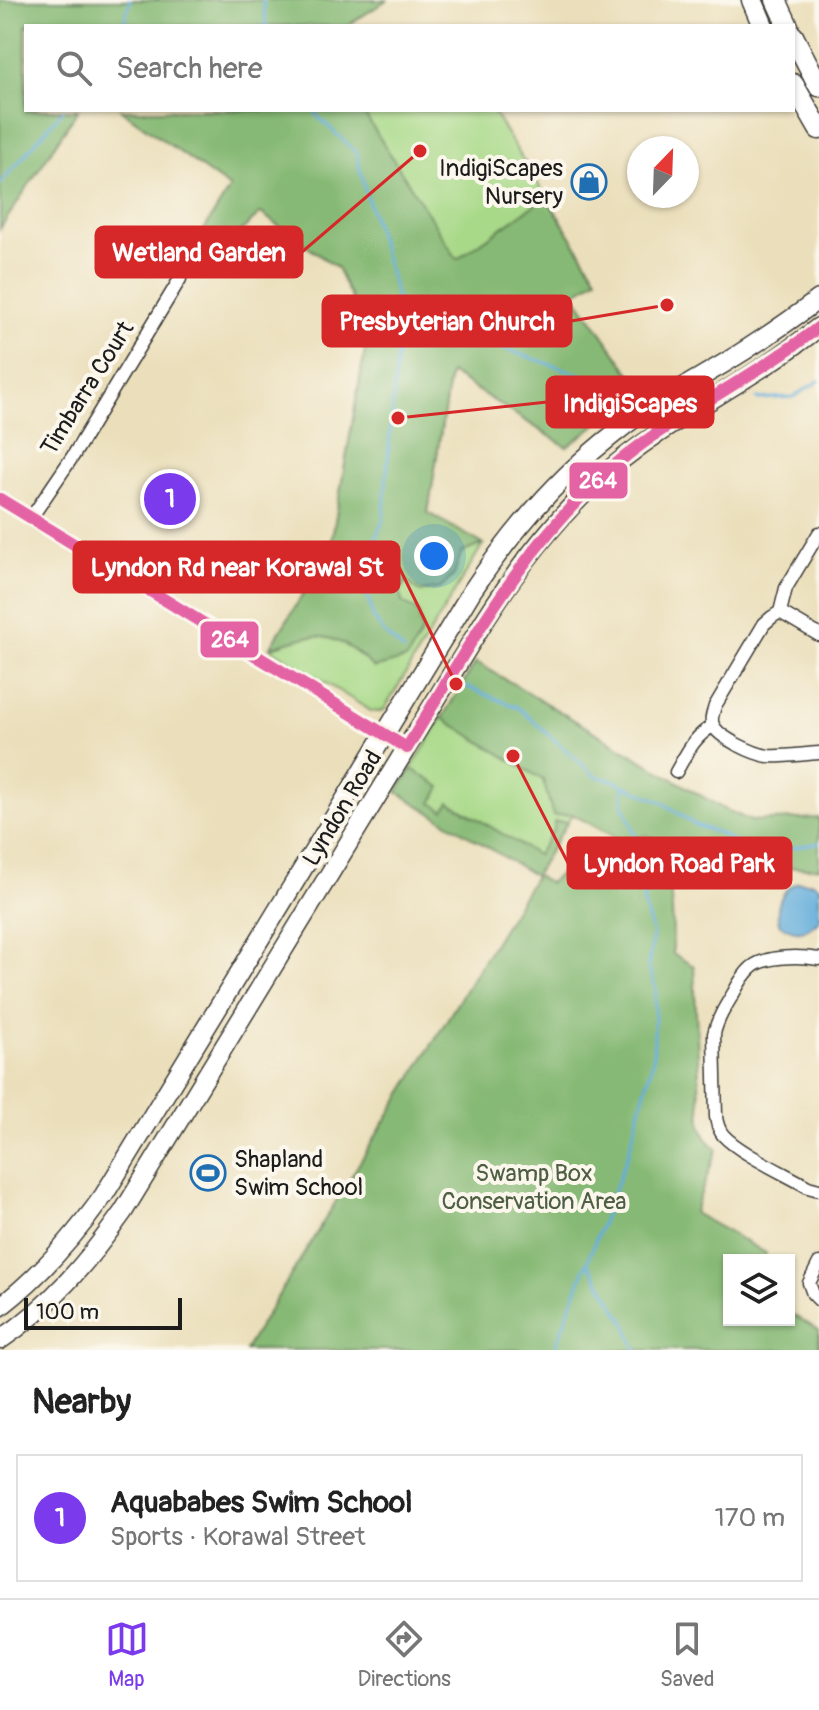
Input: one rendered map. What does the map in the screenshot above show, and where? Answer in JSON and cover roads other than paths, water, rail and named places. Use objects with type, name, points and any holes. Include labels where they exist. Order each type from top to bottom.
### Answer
[{"type":"main road","points":[[752,0],[762,24]]},
{"type":"main road","points":[[776,0],[787,24]]},
{"type":"main road","points":[[795,40],[819,86]]},
{"type":"main road","points":[[795,87],[819,129]]},
{"type":"main road","name":"Lyndon Road","points":[[0,1307],[53,1260],[104,1195],[489,566],[529,514],[571,470],[615,432],[753,345],[819,299]]},
{"type":"main road","name":"Lyndon Road","points":[[0,1340],[37,1312],[68,1281],[98,1248],[123,1212],[503,591],[532,552],[597,481],[640,446],[769,365],[819,327]]},
{"type":"main road","points":[[385,735],[407,748]]},
{"type":"street","name":"Timbarra Court","points":[[31,518],[81,443],[180,279]]},
{"type":"street","points":[[0,499],[385,735]]},
{"type":"street","points":[[819,533],[786,588],[780,612],[764,624],[715,706],[712,717],[713,726],[719,733],[759,755],[819,753]]},
{"type":"street","points":[[780,612],[819,635]]},
{"type":"street","points":[[676,772],[694,740],[713,726]]},
{"type":"street","points":[[819,959],[768,959],[750,969],[726,1004],[714,1034],[716,1117],[724,1136],[808,1187],[819,1190]]},
{"type":"street","points":[[819,1263],[809,1283],[819,1300]]},
{"type":"water","points":[[810,882],[819,886],[819,920],[801,931],[780,925],[778,914],[782,896],[796,883]]},
{"type":"waterway","points":[[124,24],[130,0]]},
{"type":"waterway","points":[[263,0],[266,24]]},
{"type":"waterway","points":[[0,184],[61,112]]},
{"type":"waterway","points":[[315,112],[356,152],[400,314],[383,520],[362,574],[373,617],[384,633],[404,651]]},
{"type":"waterway","points":[[400,314],[627,390]]},
{"type":"waterway","points":[[757,399],[793,397],[819,381]]},
{"type":"waterway","points":[[467,687],[519,708],[595,776],[662,802],[695,825],[719,833],[745,848],[786,849],[819,843]]},
{"type":"waterway","points":[[554,1350],[628,1154],[653,1060],[656,989],[648,966],[653,935],[643,900],[652,872],[640,853],[623,804],[624,786]]},
{"type":"waterway","points":[[588,1263],[626,1324],[636,1350]]},
{"type":"place","name":"Wetland Garden","points":[[420,151]]},
{"type":"place","name":"IndigiScapes Nursery","points":[[589,182]]},
{"type":"place","name":"Presbyterian Church","points":[[667,305]]},
{"type":"place","name":"IndigiScapes","points":[[398,418]]},
{"type":"place","name":"Aquababes Swim School","points":[[170,499]]},
{"type":"place","name":"Lyndon Rd near Korawal St","points":[[456,684]]},
{"type":"place","name":"Lyndon Road Park","points":[[513,756]]},
{"type":"place","name":"Shapland Swim School","points":[[208,1173]]},
{"type":"park label","name":"Swamp Box Conservation Area","points":[[534,1187]]}]
